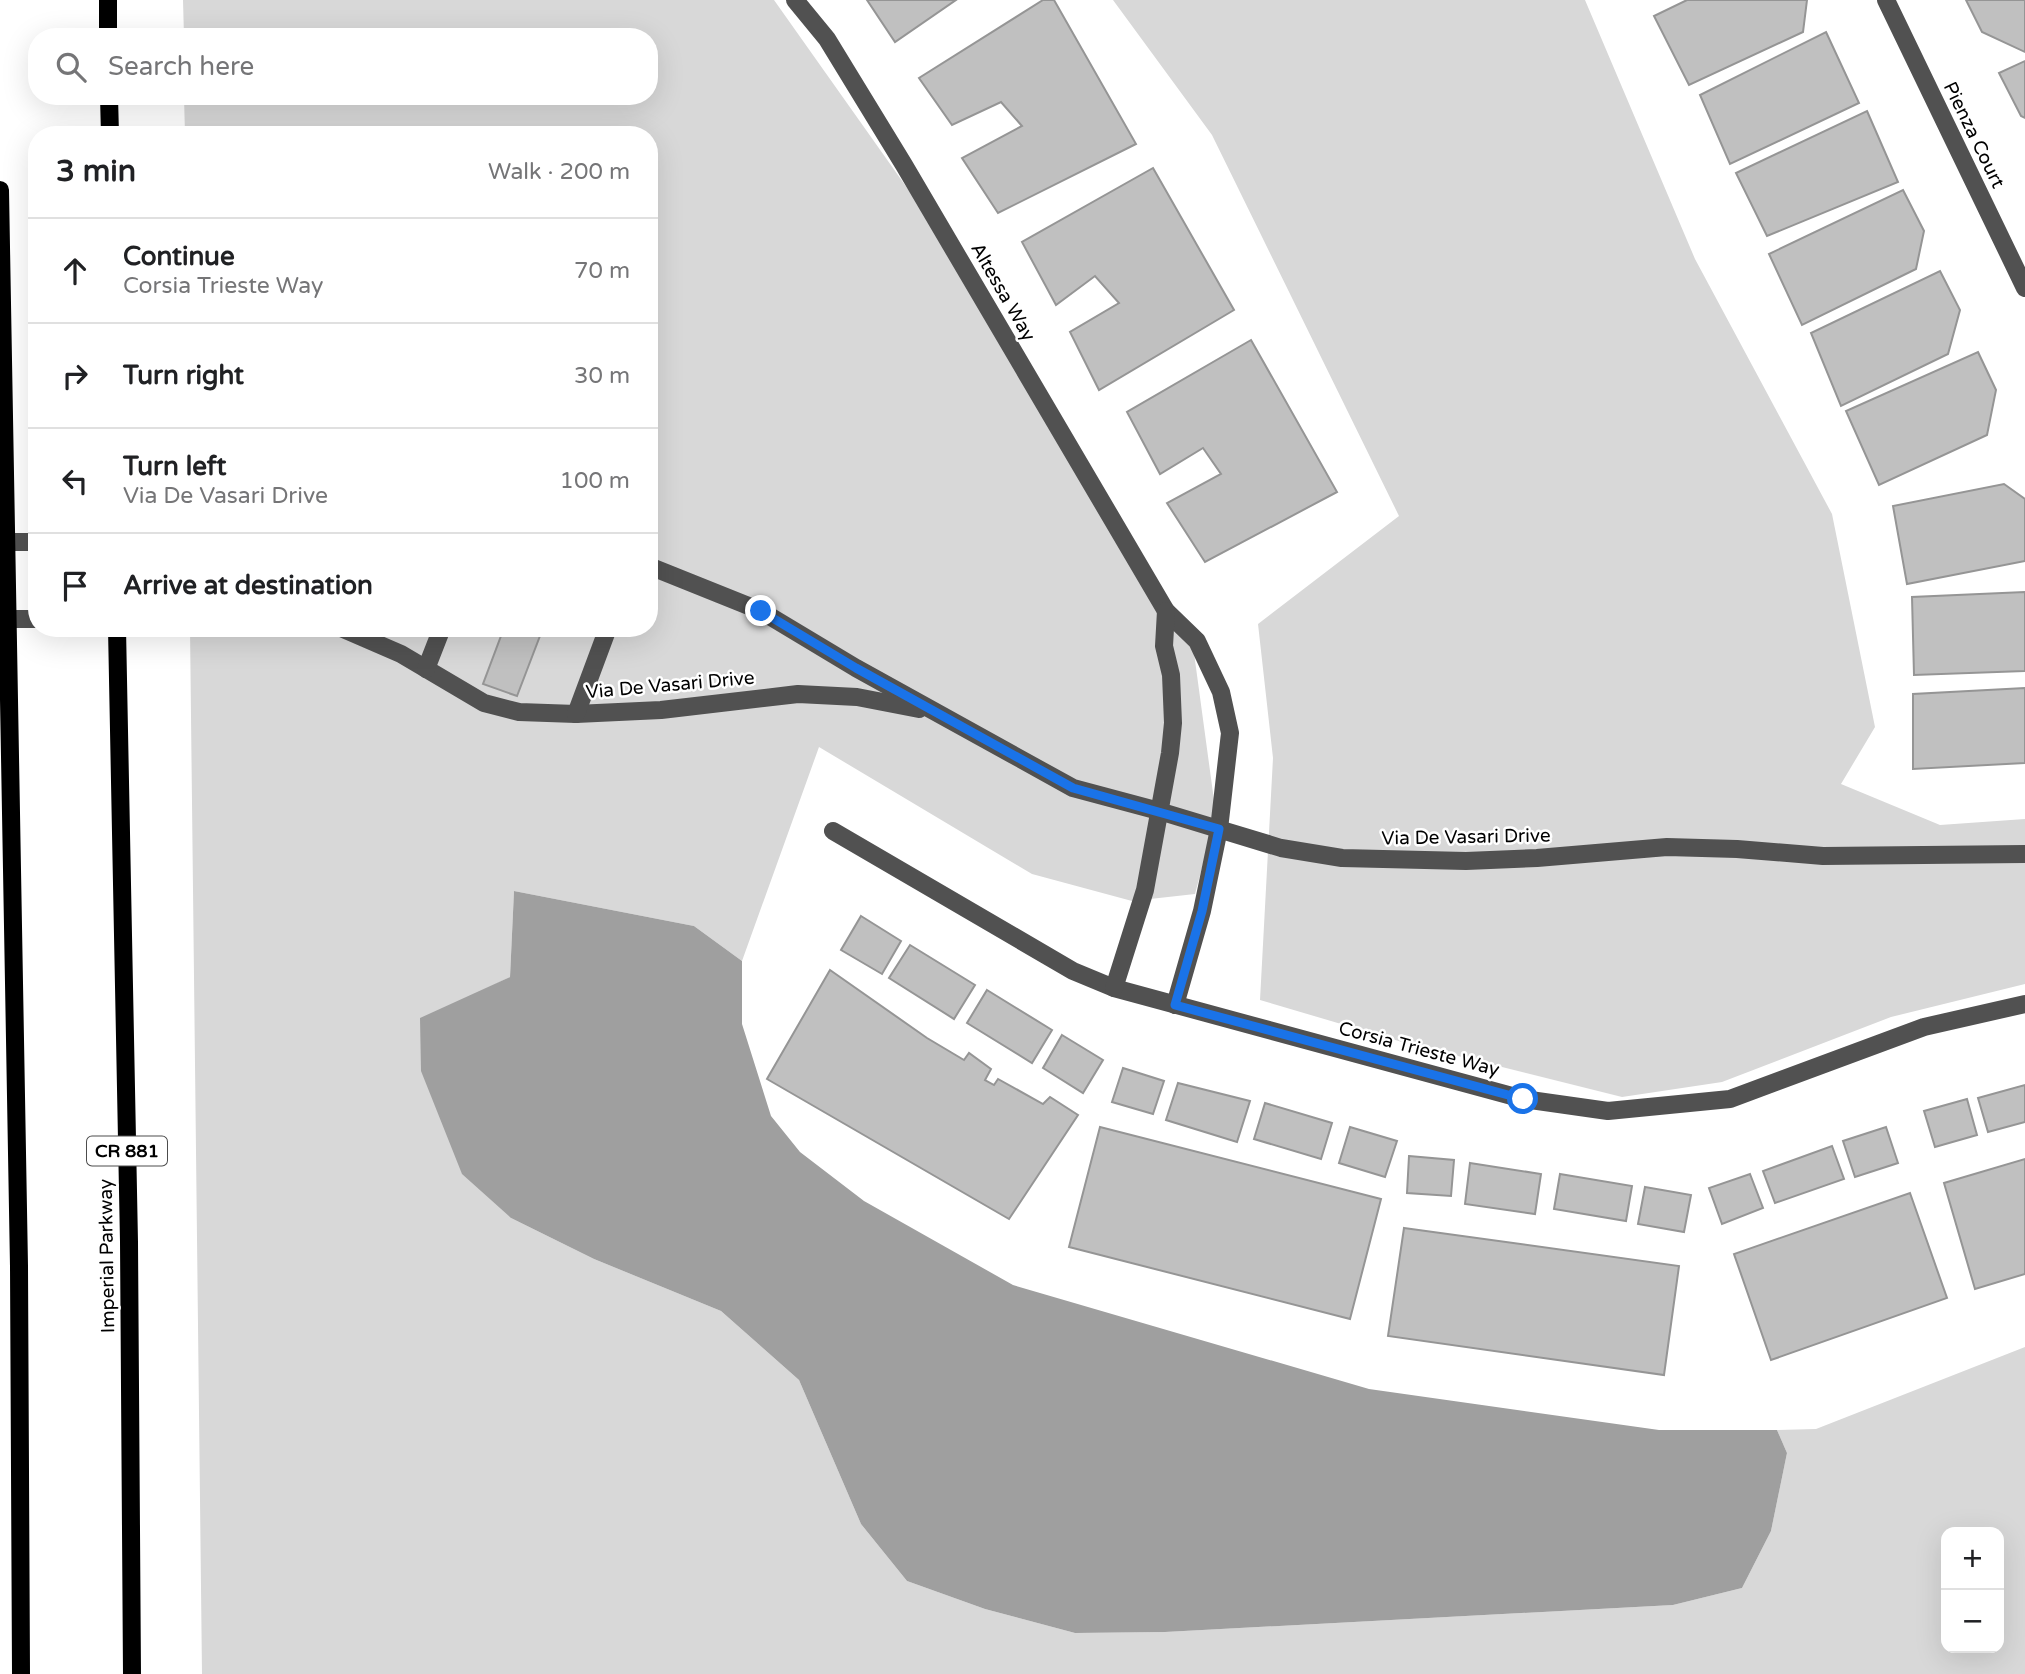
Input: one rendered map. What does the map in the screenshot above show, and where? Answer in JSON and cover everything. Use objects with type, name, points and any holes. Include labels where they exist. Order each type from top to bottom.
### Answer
[{"type":"main road","points":[[108,0],[108,28]]},
{"type":"main road","points":[[110,105],[110,126]]},
{"type":"main road","points":[[0,190],[19,1266],[21,1674]]},
{"type":"main road","name":"Imperial Parkway","points":[[117,637],[129,1242],[132,1674]]},
{"type":"street","name":"Altessa Way","points":[[795,0],[827,39],[1166,611],[1197,641],[1222,692],[1230,733],[1219,829],[1202,911],[1175,1005]]},
{"type":"street","name":"Pienza Court","points":[[1886,0],[2025,288]]},
{"type":"street","points":[[6,542],[28,542]]},
{"type":"street","name":"Via De Vasari Drive","points":[[658,570],[761,611],[1073,788],[1281,848],[1342,858],[1466,861],[1667,848],[1737,849],[1823,856],[2025,854]]},
{"type":"street","points":[[1114,988],[1145,890],[1170,753],[1173,723],[1171,675],[1164,646],[1166,611]]},
{"type":"street","points":[[7,619],[28,619]]},
{"type":"street","name":"Via De Vasari Drive","points":[[362,637],[401,654],[484,702],[519,712],[576,714],[661,710],[798,694],[857,697],[936,712]]},
{"type":"street","points":[[426,669],[438,637]]},
{"type":"street","points":[[576,714],[605,637]]},
{"type":"street","name":"Corsia Trieste Way","points":[[833,831],[1073,971],[1114,988],[1523,1099],[1608,1111],[1730,1099],[1924,1027],[2025,1004]]},
{"type":"shaded area","points":[[183,0],[774,0],[951,250],[1194,653],[1216,815],[1195,894],[1132,901],[1032,874],[819,747],[742,961],[694,926],[514,891],[510,977],[469,997],[511,1218],[594,1259],[721,1311],[799,1380],[861,1524],[907,1581],[985,1609],[1075,1633],[1165,1632],[1673,1605],[1742,1588],[1771,1531],[1787,1453],[1777,1430],[1816,1429],[2025,1347],[2025,1674],[202,1674],[190,637],[658,637],[658,126],[185,126],[184,105],[658,105],[658,28],[184,28]]},
{"type":"shaded area","points":[[1113,0],[1585,0],[1695,259],[1832,514],[1875,727],[1841,784],[1940,825],[2025,819],[2025,984],[1891,1017],[1722,1082],[1622,1097],[1402,1042],[1260,1000],[1273,758],[1258,624],[1399,516],[1212,135]]},
{"type":"shaded area","points":[[514,891],[694,926],[742,961],[742,1024],[771,1116],[800,1152],[864,1201],[1013,1285],[1369,1389],[1659,1430],[1777,1430],[1787,1453],[1771,1531],[1742,1588],[1673,1605],[1165,1632],[1075,1633],[985,1609],[907,1581],[861,1524],[799,1380],[721,1311],[594,1259],[511,1218],[462,1174],[421,1071],[420,1018],[510,977]]},
{"type":"building","points":[[867,0],[956,0],[895,42]]},
{"type":"building","points":[[1043,0],[1054,0],[1136,144],[998,213],[962,158],[1022,126],[1001,102],[952,125],[919,78]]},
{"type":"building","points":[[1687,0],[1807,0],[1803,32],[1689,85],[1654,16]]},
{"type":"building","points":[[1966,0],[2025,0],[2025,52],[1982,32]]},
{"type":"building","points":[[1826,32],[1859,103],[1730,164],[1700,95]]},
{"type":"building","points":[[2025,61],[2025,118],[2021,116],[1999,73]]},
{"type":"building","points":[[1867,111],[1898,182],[1767,236],[1736,173]]},
{"type":"building","points":[[1153,168],[1234,310],[1099,390],[1070,332],[1119,303],[1095,276],[1056,305],[1022,242]]},
{"type":"building","points":[[1903,190],[1924,231],[1916,269],[1802,325],[1769,254]]},
{"type":"building","points":[[1940,271],[1960,310],[1948,354],[1841,406],[1811,333]]},
{"type":"building","points":[[1251,340],[1337,492],[1205,562],[1167,503],[1221,474],[1203,448],[1160,474],[1127,412]]},
{"type":"building","points":[[1978,352],[1996,390],[1987,435],[1879,485],[1846,411]]},
{"type":"building","points":[[2004,484],[2025,499],[2025,561],[1907,584],[1893,506]]},
{"type":"building","points":[[2025,592],[2025,671],[1914,675],[1912,597]]},
{"type":"building","points":[[501,637],[540,637],[517,696],[483,684]]},
{"type":"building","points":[[2025,688],[2025,763],[1913,769],[1913,694]]},
{"type":"building","points":[[861,916],[901,941],[882,974],[841,950]]},
{"type":"building","points":[[910,945],[975,985],[954,1019],[889,978]]},
{"type":"building","points":[[830,970],[927,1038],[964,1060],[969,1053],[991,1069],[985,1080],[994,1085],[998,1079],[1043,1104],[1050,1097],[1078,1115],[1009,1219],[767,1079]]},
{"type":"building","points":[[987,990],[1052,1030],[1032,1063],[967,1023]]},
{"type":"building","points":[[1062,1035],[1103,1060],[1083,1093],[1043,1068]]},
{"type":"building","points":[[1123,1068],[1164,1081],[1153,1114],[1112,1102]]},
{"type":"building","points":[[1178,1083],[1250,1101],[1237,1142],[1166,1120]]},
{"type":"building","points":[[2025,1085],[2025,1122],[1988,1132],[1978,1098]]},
{"type":"building","points":[[1967,1099],[1977,1135],[1935,1147],[1924,1111]]},
{"type":"building","points":[[1265,1103],[1332,1123],[1321,1159],[1254,1139]]},
{"type":"building","points":[[1100,1127],[1381,1199],[1350,1319],[1069,1247]]},
{"type":"building","points":[[1350,1127],[1397,1141],[1385,1177],[1339,1163]]},
{"type":"building","points":[[1886,1127],[1898,1163],[1855,1177],[1843,1141]]},
{"type":"building","points":[[1832,1146],[1844,1179],[1775,1203],[1763,1171]]},
{"type":"building","points":[[1409,1156],[1454,1160],[1451,1196],[1407,1193]]},
{"type":"building","points":[[2025,1159],[2025,1274],[1975,1289],[1944,1183]]},
{"type":"building","points":[[1470,1163],[1541,1174],[1535,1214],[1465,1204]]},
{"type":"building","points":[[1560,1174],[1632,1186],[1626,1221],[1554,1209]]},
{"type":"building","points":[[1750,1174],[1763,1208],[1722,1224],[1709,1188]]},
{"type":"building","points":[[1645,1187],[1691,1195],[1684,1232],[1638,1224]]},
{"type":"building","points":[[1910,1193],[1947,1298],[1771,1360],[1734,1254]]},
{"type":"building","points":[[1404,1228],[1679,1266],[1664,1375],[1388,1336]]},
{"type":"route","points":[[761,611],[856,668],[1073,788],[1219,829],[1202,911],[1175,1005],[1523,1099]]}]
